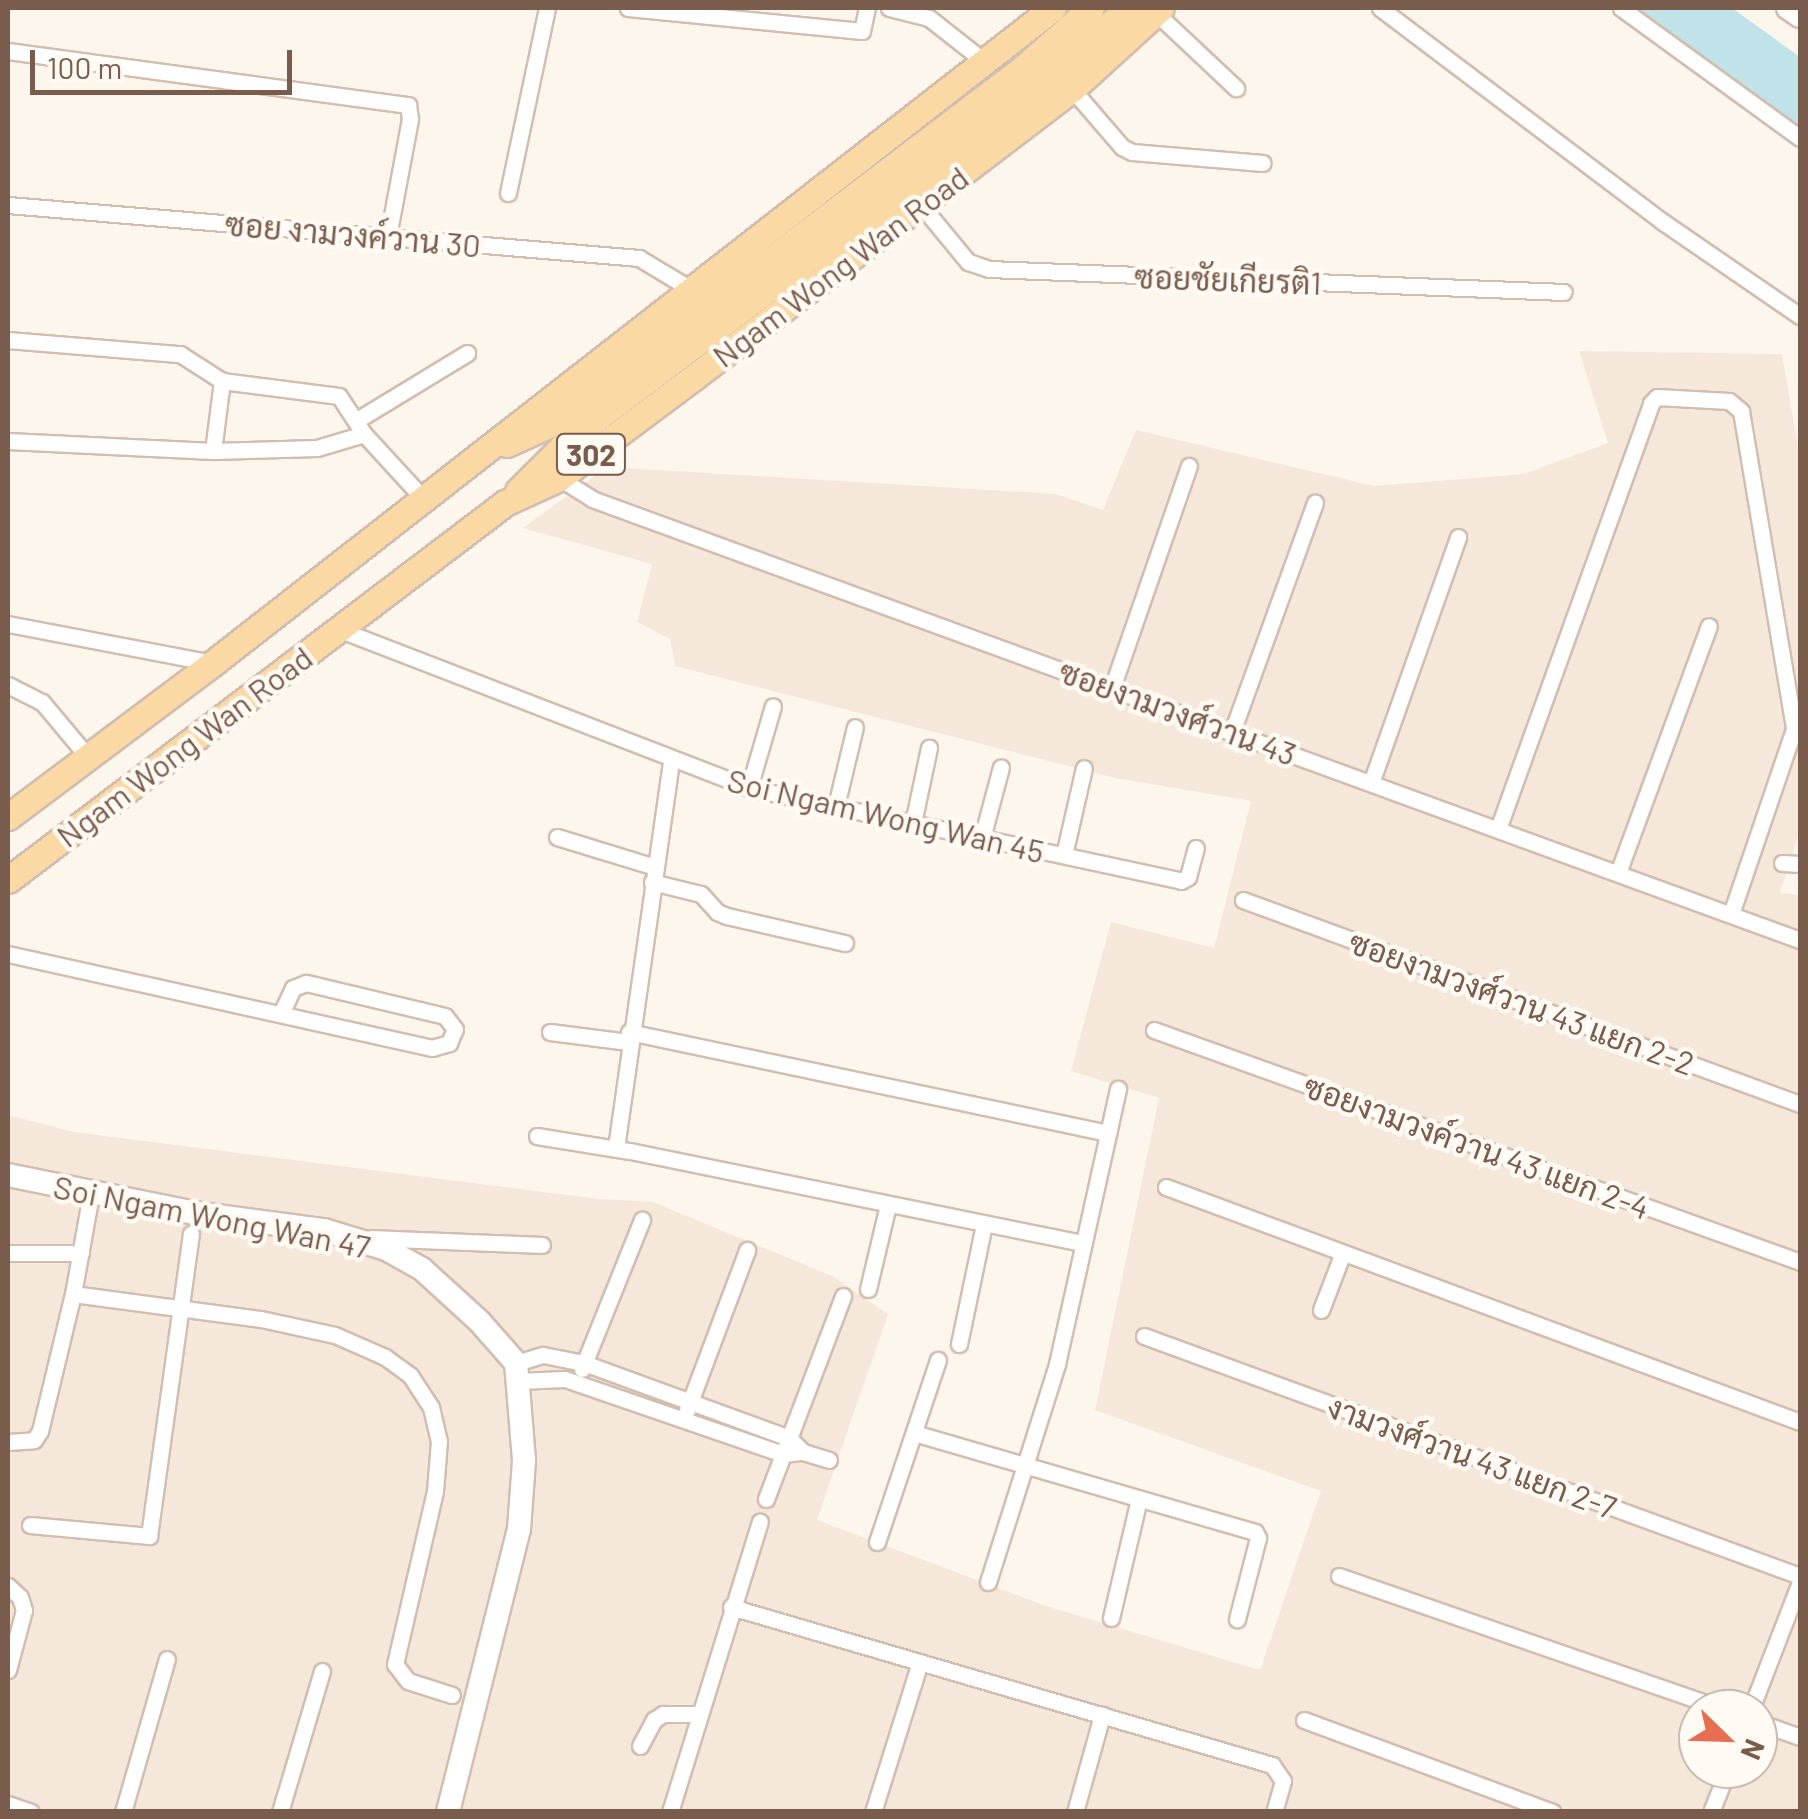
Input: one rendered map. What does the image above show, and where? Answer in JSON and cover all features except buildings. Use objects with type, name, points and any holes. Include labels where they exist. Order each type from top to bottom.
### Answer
[{"type":"main road","name":"Ngam Wong Wan Road","points":[[8,818],[213,663],[1053,8]]},
{"type":"main road","name":"Ngam Wong Wan Road","points":[[8,880],[504,504],[650,364],[1024,67],[1090,8]]},
{"type":"main road","name":"Ngam Wong Wan Road","points":[[469,462],[554,422],[650,364],[1040,84],[1129,8]]},
{"type":"main road","name":"Ngam Wong Wan Road","points":[[504,504],[559,478],[921,205],[1072,88],[1159,10]]},
{"type":"street","points":[[508,193],[547,8]]},
{"type":"street","points":[[628,8],[862,30],[866,8]]},
{"type":"street","points":[[889,8],[929,18],[985,62]]},
{"type":"street","points":[[1380,8],[1664,222],[1800,316]]},
{"type":"street","points":[[1621,8],[1800,138]]},
{"type":"street","points":[[1788,8],[1800,16]]},
{"type":"street","points":[[1159,10],[1236,88]]},
{"type":"street","points":[[8,51],[408,104],[410,120],[388,236]]},
{"type":"street","points":[[1072,88],[1122,147],[1132,152],[1263,163]]},
{"type":"street","name":"ซอย งามวงค์วาน 30","points":[[8,205],[639,258],[690,288]]},
{"type":"street","name":"ซอยชัยเกียรติ1","points":[[921,205],[968,262],[990,269],[1564,292]]},
{"type":"street","points":[[8,340],[180,354],[222,382],[339,396],[422,498]]},
{"type":"street","points":[[8,441],[213,450],[316,448],[361,427],[467,353]]},
{"type":"street","points":[[213,450],[222,382]]},
{"type":"street","points":[[1498,829],[1650,406],[1657,397],[1729,402],[1741,411],[1794,729],[1730,914]]},
{"type":"street","points":[[1112,688],[1188,466]]},
{"type":"street","name":"ซอยงามวงศ์วาน 43","points":[[559,478],[592,498],[1800,940]]},
{"type":"street","points":[[1232,732],[1315,503]]},
{"type":"street","points":[[1371,783],[1458,537]]},
{"type":"street","points":[[8,624],[213,663]]},
{"type":"street","points":[[1618,873],[1708,626]]},
{"type":"street","name":"Soi Ngam Wong Wan 45","points":[[338,630],[750,788],[1181,881],[1188,877],[1196,848]]},
{"type":"street","points":[[8,684],[42,702],[88,757]]},
{"type":"street","points":[[750,788],[773,706]]},
{"type":"street","points":[[836,806],[856,727]]},
{"type":"street","points":[[913,823],[930,748]]},
{"type":"street","points":[[616,1148],[671,760]]},
{"type":"street","points":[[982,838],[1001,766]]},
{"type":"street","points":[[1064,856],[1084,768]]},
{"type":"street","points":[[558,837],[701,894],[717,912],[727,916],[845,943]]},
{"type":"street","points":[[1782,863],[1800,864]]},
{"type":"street","name":"ซอยงามวงศ์วาน 43 แยก 2-2","points":[[1243,900],[1800,1104]]},
{"type":"street","points":[[8,954],[432,1048],[449,1043],[455,1029],[445,1016],[306,983],[293,988],[281,1014]]},
{"type":"street","name":"ซอยงามวงค์วาน 43 แยก 2-4","points":[[1154,1030],[1800,1262]]},
{"type":"street","points":[[550,1032],[629,1037],[1108,1133]]},
{"type":"street","points":[[988,1582],[1057,1364],[1118,1089]]},
{"type":"street","points":[[537,1136],[616,1148],[1084,1243]]},
{"type":"street","name":"Soi Ngam Wong Wan 47","points":[[8,1175],[91,1194],[354,1238],[422,1269],[479,1321],[517,1372]]},
{"type":"street","points":[[1166,1187],[1800,1422]]},
{"type":"street","points":[[8,1442],[34,1440],[40,1431],[73,1294],[91,1194]]},
{"type":"street","points":[[868,1290],[888,1206]]},
{"type":"street","points":[[578,1383],[642,1220]]},
{"type":"street","points":[[959,1344],[984,1224]]},
{"type":"street","points":[[30,1525],[149,1536],[191,1234]]},
{"type":"street","points":[[354,1238],[542,1245]]},
{"type":"street","points":[[684,1420],[747,1250]]},
{"type":"street","points":[[8,1253],[80,1253]]},
{"type":"street","points":[[1321,1310],[1342,1255]]},
{"type":"street","points":[[73,1294],[261,1319],[336,1336],[385,1357],[410,1375],[431,1407],[438,1441],[435,1491],[395,1664],[408,1680],[452,1695]]},
{"type":"street","points":[[766,1499],[843,1296]]},
{"type":"street","name":"งามวงศ์วาน 43 แยก 2-7","points":[[1144,1336],[1800,1579]]},
{"type":"street","points":[[517,1372],[542,1354],[584,1363],[789,1438],[803,1452]]},
{"type":"street","points":[[877,1542],[938,1360]]},
{"type":"street","points":[[517,1372],[578,1383],[783,1454],[803,1452],[829,1460]]},
{"type":"street","points":[[448,1812],[519,1530],[524,1461],[517,1372]]},
{"type":"street","points":[[914,1432],[1257,1534],[1237,1619]]},
{"type":"street","points":[[1111,1618],[1139,1499]]},
{"type":"street","points":[[670,1812],[760,1522]]},
{"type":"street","points":[[1339,1576],[1678,1694]]},
{"type":"street","points":[[1759,1689],[1800,1579]]},
{"type":"street","points":[[8,1586],[20,1597],[24,1610],[8,1670]]},
{"type":"street","points":[[731,1607],[1272,1765],[1283,1781],[1274,1812]]},
{"type":"street","points":[[122,1812],[166,1660]]},
{"type":"street","points":[[873,1812],[919,1664]]},
{"type":"street","points":[[280,1812],[322,1672]]},
{"type":"street","points":[[640,1746],[654,1720],[663,1714],[698,1714]]},
{"type":"street","points":[[1075,1812],[1102,1715]]},
{"type":"street","points":[[1304,1720],[1554,1812]]},
{"type":"street","points":[[8,1804],[31,1812]]},
{"type":"shaded area","points":[[1579,351],[1782,354],[1800,458],[1800,830],[1780,893],[1800,895],[1800,1811],[8,1811],[8,1115],[74,1132],[599,1199],[653,1202],[832,1276],[888,1314],[817,1520],[1046,1606],[1260,1670],[1321,1491],[1095,1410],[1159,1098],[1071,1071],[1111,922],[1214,948],[1251,801],[1115,778],[675,666],[670,639],[637,622],[652,564],[523,528],[607,467],[1056,494],[1103,510],[1136,430],[1374,486],[1524,474],[1608,443]]},
{"type":"water","points":[[1627,8],[1732,8],[1800,57],[1800,133]]}]
